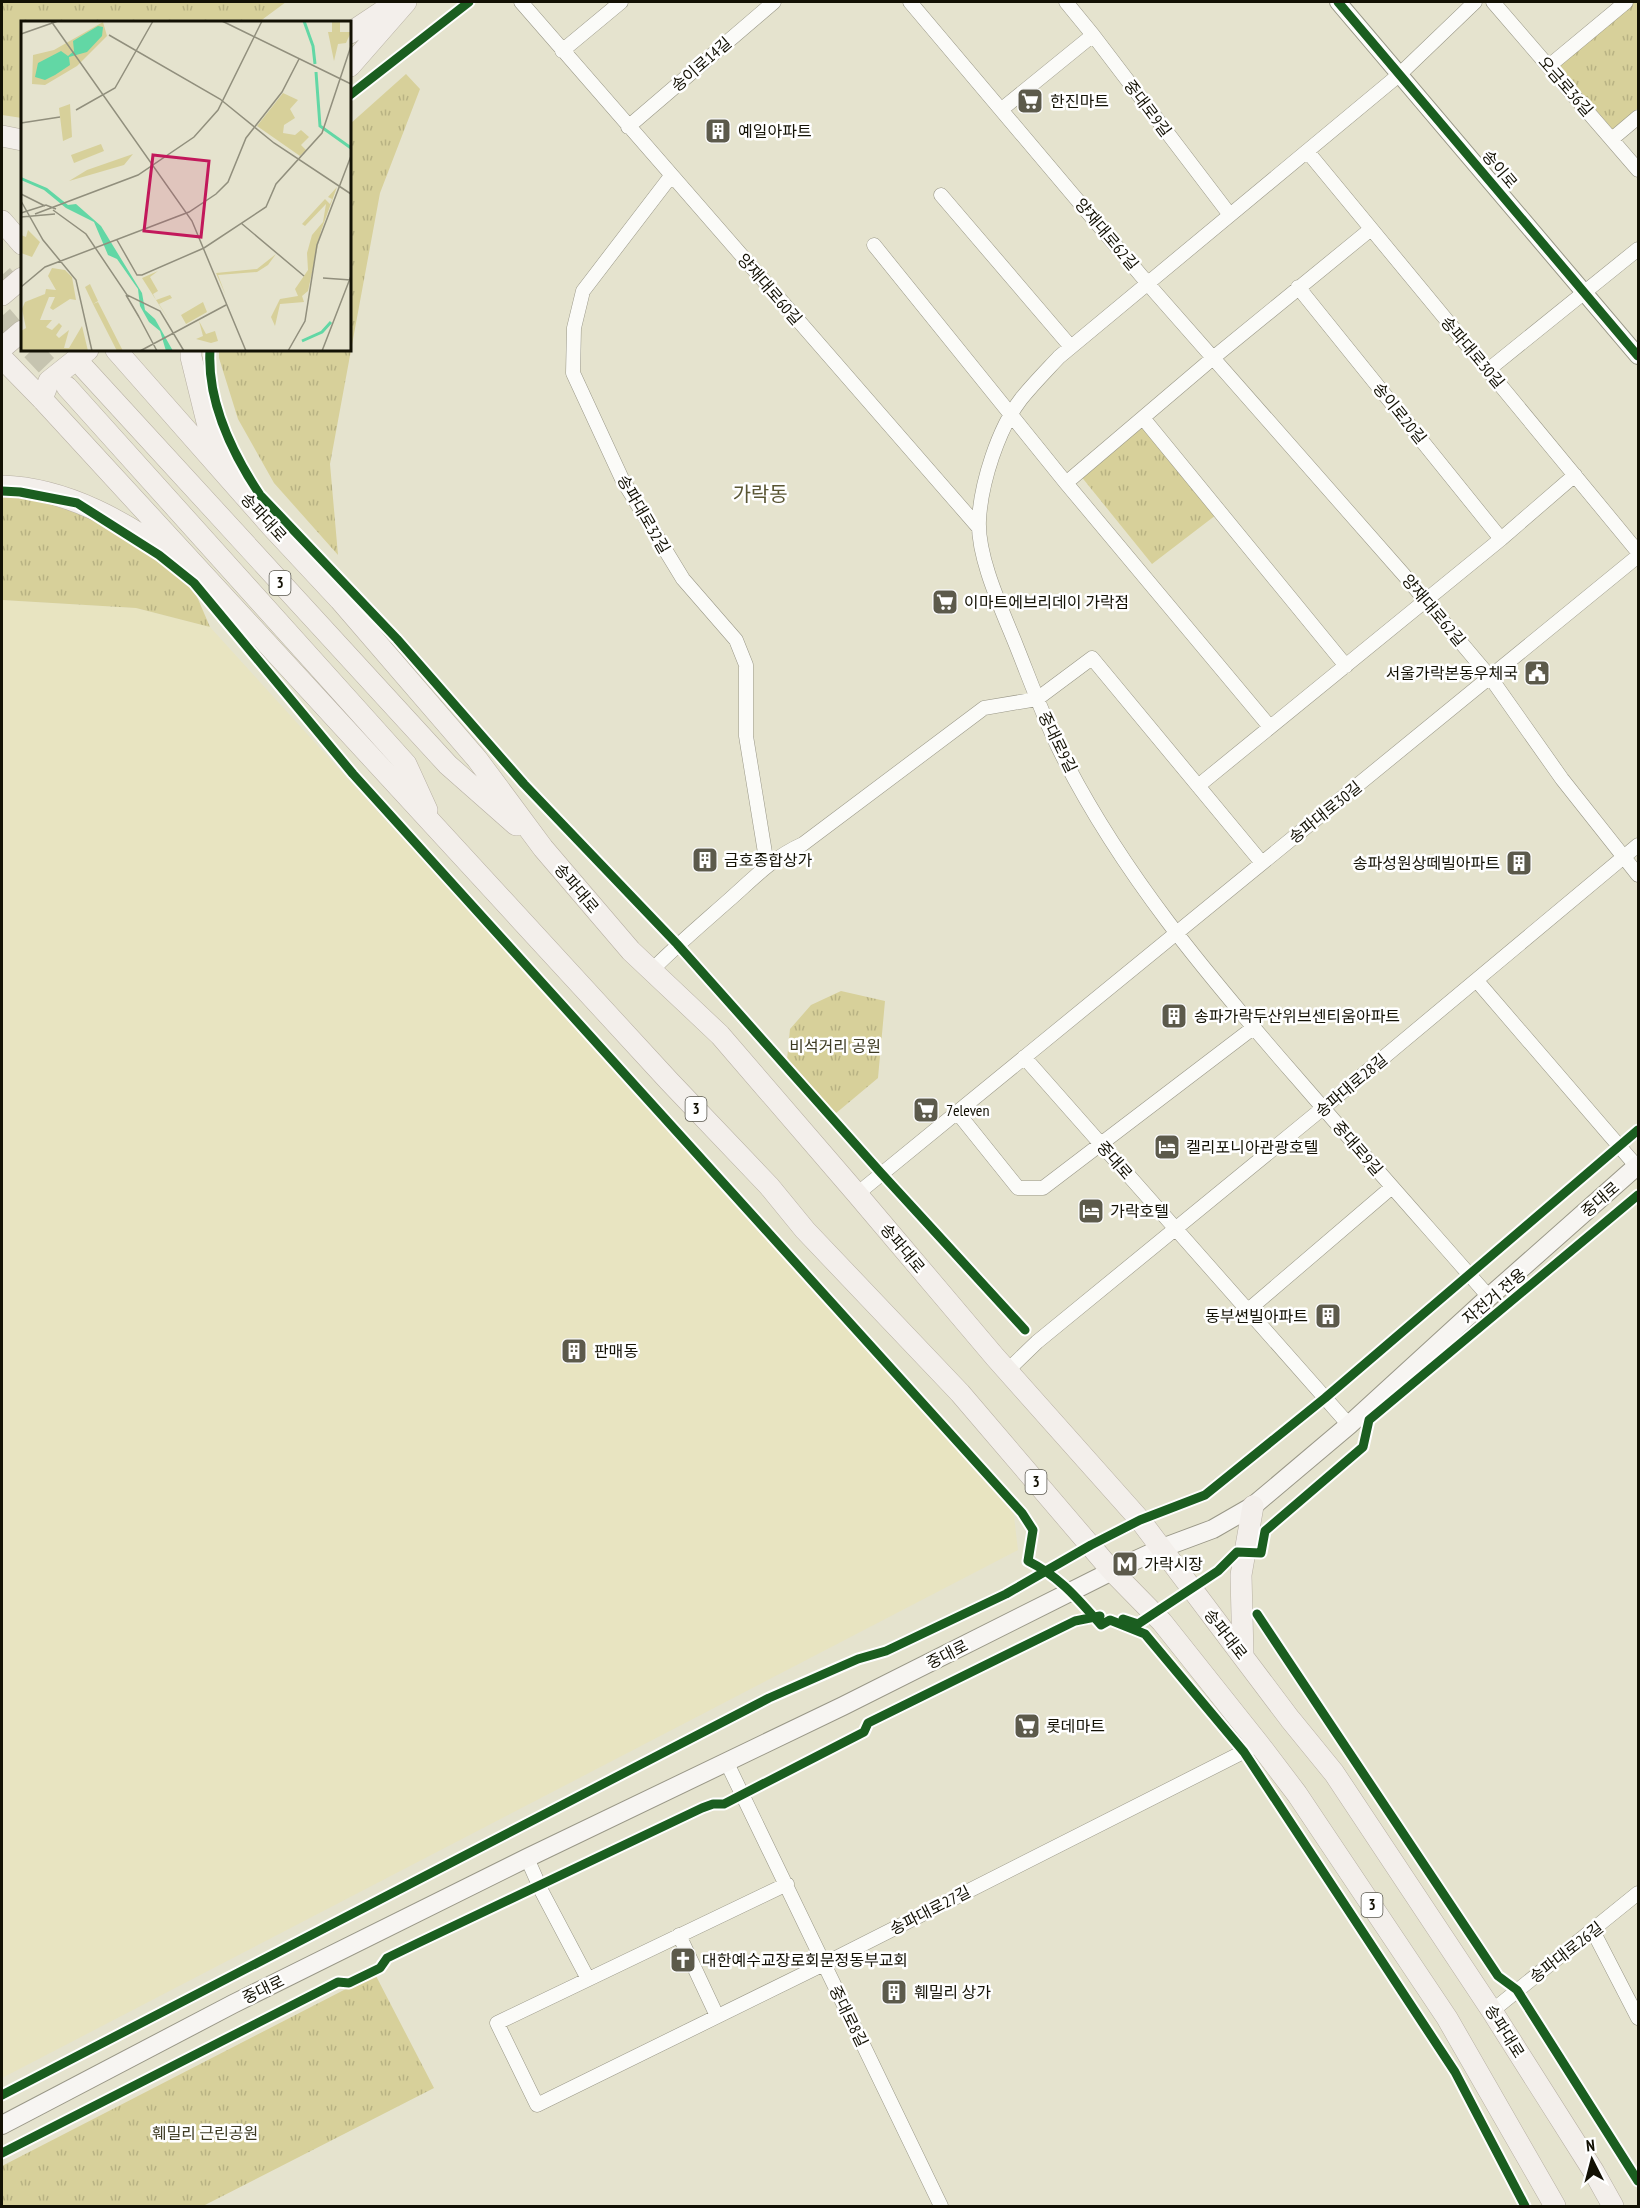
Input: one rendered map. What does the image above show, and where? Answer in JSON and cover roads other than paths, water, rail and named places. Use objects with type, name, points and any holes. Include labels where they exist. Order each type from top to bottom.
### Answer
[{"type":"main road","points":[[351,32],[402,2]]},
{"type":"main road","points":[[351,44],[402,2]]},
{"type":"main road","points":[[351,65],[402,2]]},
{"type":"main road","points":[[2,136],[21,140]]},
{"type":"main road","points":[[2,222],[21,243]]},
{"type":"main road","points":[[2,295],[21,279]]},
{"type":"main road","points":[[2,348],[21,332]]},
{"type":"main road","name":"송파대로","points":[[117,351],[271,526],[340,600],[477,759],[543,848],[631,951],[720,1035],[995,1357],[1140,1520],[1334,1773],[1492,2010],[1613,2206]]},
{"type":"main road","points":[[191,351],[207,422],[271,526]]},
{"type":"main road","points":[[2,358],[432,822]]},
{"type":"main road","points":[[42,399],[49,381],[86,359]]},
{"type":"main road","name":"3","points":[[86,359],[448,765],[543,848]]},
{"type":"main road","name":"3","points":[[67,387],[406,764],[432,822],[669,1081],[769,1186],[805,1230],[960,1393],[1112,1571],[1162,1622],[1298,1794],[1447,2018],[1555,2206]]},
{"type":"main road","points":[[2,486],[25,487],[77,500],[128,527],[213,585]]},
{"type":"main road","name":"중대로","points":[[2,2125],[233,2004],[527,1858],[892,1682],[1112,1571],[1162,1548],[1213,1529],[1252,1506],[1349,1425],[1489,1297],[1638,1167]]},
{"type":"main road","points":[[1243,1656],[1241,1575],[1252,1506]]},
{"type":"street","name":"양재대로60길","points":[[521,2],[979,528]]},
{"type":"street","points":[[562,51],[621,2]]},
{"type":"street","name":"송이로14길","points":[[628,127],[774,2]]},
{"type":"street","name":"양재대로62길","points":[[910,2],[1148,283],[1490,677],[1562,779],[1638,875]]},
{"type":"street","name":"중대로9길","points":[[1066,2],[1230,215]]},
{"type":"street","name":"송이로","points":[[1338,2],[1638,356]]},
{"type":"street","points":[[1400,74],[1475,2]]},
{"type":"street","name":"오금로36길","points":[[1493,2],[1638,170]]},
{"type":"street","points":[[1549,66],[1626,2]]},
{"type":"street","points":[[1002,109],[1093,35]]},
{"type":"street","name":"중대로9길","points":[[1400,74],[1059,357],[1021,399],[1011,414],[998,443],[983,488],[979,528],[983,556],[1037,699],[1059,750],[1102,825],[1176,934],[1253,1028],[1489,1297]]},
{"type":"street","points":[[1612,139],[1638,117]]},
{"type":"street","name":"송파대로30길","points":[[857,1194],[1638,554],[1307,151]]},
{"type":"street","name":"송파대로32길","points":[[671,176],[583,291],[574,328],[573,373],[622,479],[683,579],[736,640],[743,657],[746,665],[746,735],[767,865]]},
{"type":"street","points":[[941,195],[1071,346]]},
{"type":"street","points":[[1066,483],[1298,287],[1371,229]]},
{"type":"street","points":[[874,245],[1066,483],[1270,728]]},
{"type":"street","points":[[1488,370],[1638,249]]},
{"type":"street","name":"송이로20길","points":[[1298,287],[1501,539]]},
{"type":"street","points":[[1143,418],[1346,666]]},
{"type":"street","points":[[1198,786],[1501,539],[1575,475]]},
{"type":"street","points":[[652,969],[767,865],[803,844],[984,708],[1037,699],[1092,658],[1262,863]]},
{"type":"street","name":"송파대로28길","points":[[1008,1370],[1037,1342],[1176,1230],[1638,845]]},
{"type":"street","name":"중대로","points":[[1476,981],[1638,1167]]},
{"type":"street","points":[[957,1112],[1018,1188],[1043,1188],[1253,1028]]},
{"type":"street","name":"중대로","points":[[1024,1057],[1349,1425]]},
{"type":"street","name":"중대로9길","points":[[1247,1311],[1392,1187]]},
{"type":"street","name":"송파대로27길","points":[[588,1979],[497,2023],[537,2105],[824,1964],[1259,1744]]},
{"type":"street","name":"중대로8길","points":[[726,1761],[941,2206]]},
{"type":"street","points":[[527,1858],[542,1892],[588,1979],[787,1884]]},
{"type":"street","name":"송파대로26길","points":[[1492,2010],[1638,1893]]},
{"type":"street","points":[[1593,1931],[1638,2018]]},
{"type":"street","points":[[680,1935],[717,2016]]},
{"type":"tunnel","points":[[2,275],[21,297]]},
{"type":"tunnel","points":[[2,316],[21,338]]},
{"type":"tunnel","points":[[33,351],[67,387]]},
{"type":"place","name":"한진마트","points":[[1030,101]]},
{"type":"place","name":"예일아파트","points":[[718,131]]},
{"type":"place","name":"이마트에브리데이 가락점","points":[[945,602]]},
{"type":"place","name":"서울가락본동우체국","points":[[1537,673]]},
{"type":"place","name":"금호종합상가","points":[[705,860]]},
{"type":"place","name":"송파성원상떼빌아파트","points":[[1519,863]]},
{"type":"place","name":"송파가락두산위브센티움아파트","points":[[1174,1016]]},
{"type":"place","name":"7eleven","points":[[926,1110]]},
{"type":"place","name":"켈리포니아관광호텔","points":[[1167,1147]]},
{"type":"place","name":"가락호텔","points":[[1091,1211]]},
{"type":"place","name":"동부썬빌아파트","points":[[1328,1316]]},
{"type":"place","name":"판매동","points":[[574,1351]]},
{"type":"place","name":"가락시장","points":[[1125,1564]]},
{"type":"place","name":"롯데마트","points":[[1027,1726]]},
{"type":"place","name":"대한예수교장로회문정동부교회","points":[[683,1960]]},
{"type":"place","name":"훼밀리 상가","points":[[894,1992]]},
{"type":"district","name":"가락동","points":[[760,494]]},
{"type":"park label","name":"비석거리 공원","points":[[835,1046]]},
{"type":"park label","name":"훼밀리 근린공원","points":[[205,2133]]}]
